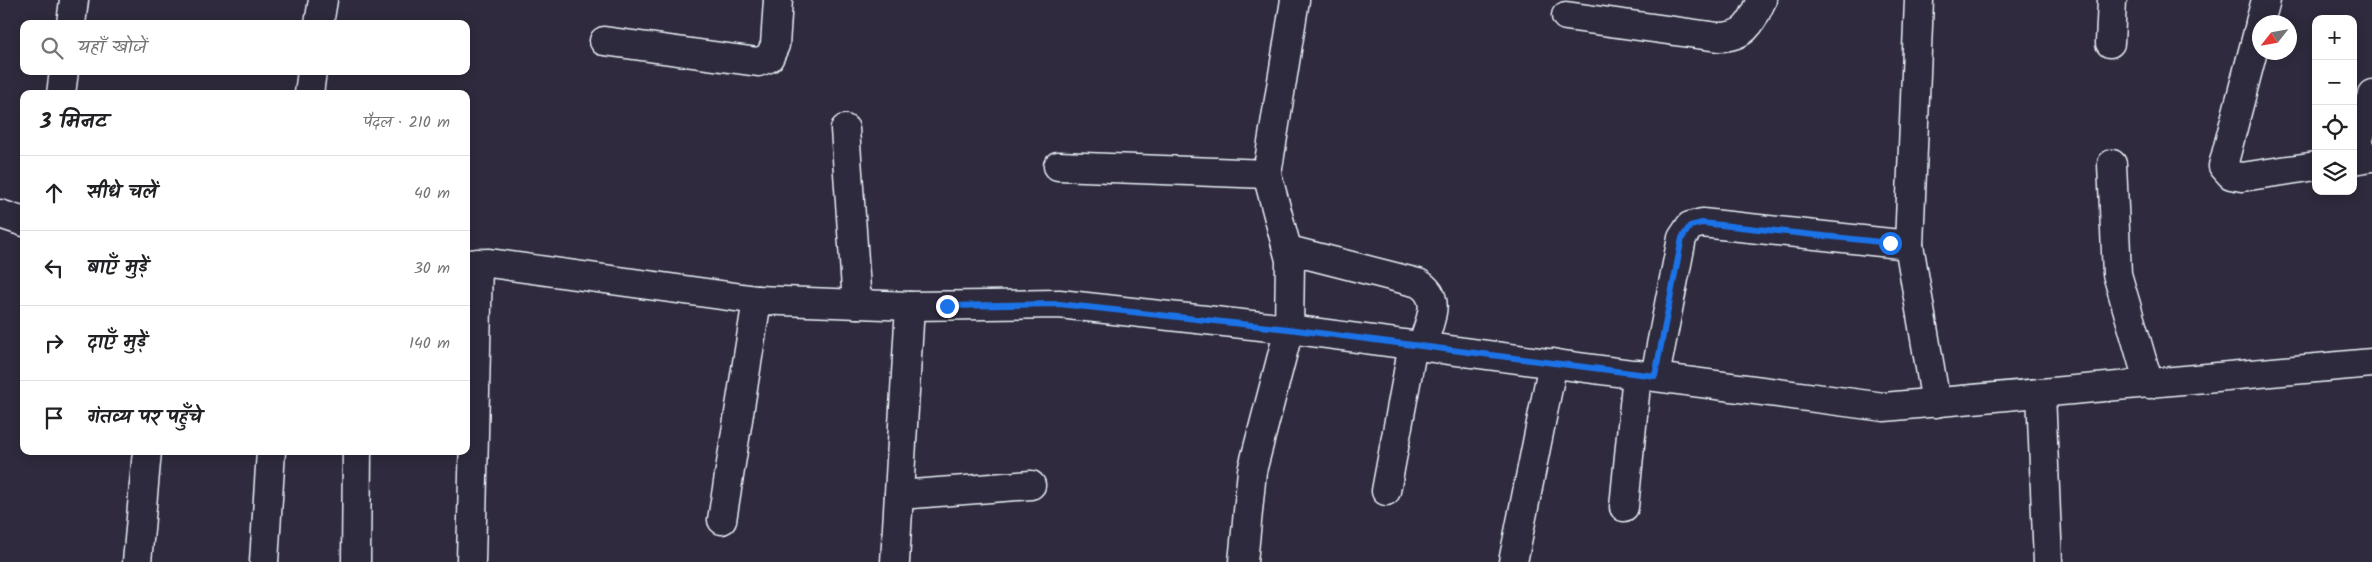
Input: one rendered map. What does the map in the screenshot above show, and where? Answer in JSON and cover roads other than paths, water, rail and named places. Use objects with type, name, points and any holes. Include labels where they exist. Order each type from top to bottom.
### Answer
[{"type":"street","points":[[72,20],[74,0]]},
{"type":"street","points":[[320,20],[323,0]]},
{"type":"street","points":[[604,41],[758,62],[769,58],[774,45],[778,0]]},
{"type":"street","points":[[1243,562],[1252,471],[1288,329],[1289,250],[1267,174],[1295,0]]},
{"type":"street","points":[[1566,16],[1718,37],[1732,37],[1745,29],[1753,20],[1762,0]]},
{"type":"street","points":[[1919,0],[1909,245],[1936,403]]},
{"type":"street","points":[[2110,43],[2112,0]]},
{"type":"street","points":[[2262,15],[2266,0]]},
{"type":"street","points":[[2252,54],[2223,166],[2231,175],[2242,178],[2312,167]]},
{"type":"street","points":[[62,90],[63,75]]},
{"type":"street","points":[[310,90],[311,75]]},
{"type":"street","points":[[2372,94],[2353,160],[2372,157]]},
{"type":"street","points":[[845,129],[857,304]]},
{"type":"street","points":[[2112,164],[2117,274],[2149,384]]},
{"type":"street","points":[[1058,166],[1267,174]]},
{"type":"street","points":[[0,214],[20,221]]},
{"type":"street","points":[[1624,507],[1646,375],[1682,238],[1690,226],[1702,223],[1909,245]]},
{"type":"street","points":[[1289,250],[1418,282],[1431,293],[1434,302],[1418,346],[1386,491]]},
{"type":"street","points":[[471,562],[472,263],[488,263],[757,300],[910,306],[1059,304],[1288,329],[1884,407],[2372,363]]},
{"type":"street","points":[[722,520],[757,300]]},
{"type":"street","points":[[895,562],[910,306]]},
{"type":"street","points":[[1513,562],[1553,363]]},
{"type":"street","points":[[2041,393],[2048,562]]},
{"type":"street","points":[[137,562],[147,455]]},
{"type":"street","points":[[264,562],[271,455]]},
{"type":"street","points":[[356,562],[358,455]]},
{"type":"street","points":[[899,495],[1030,485]]}]
